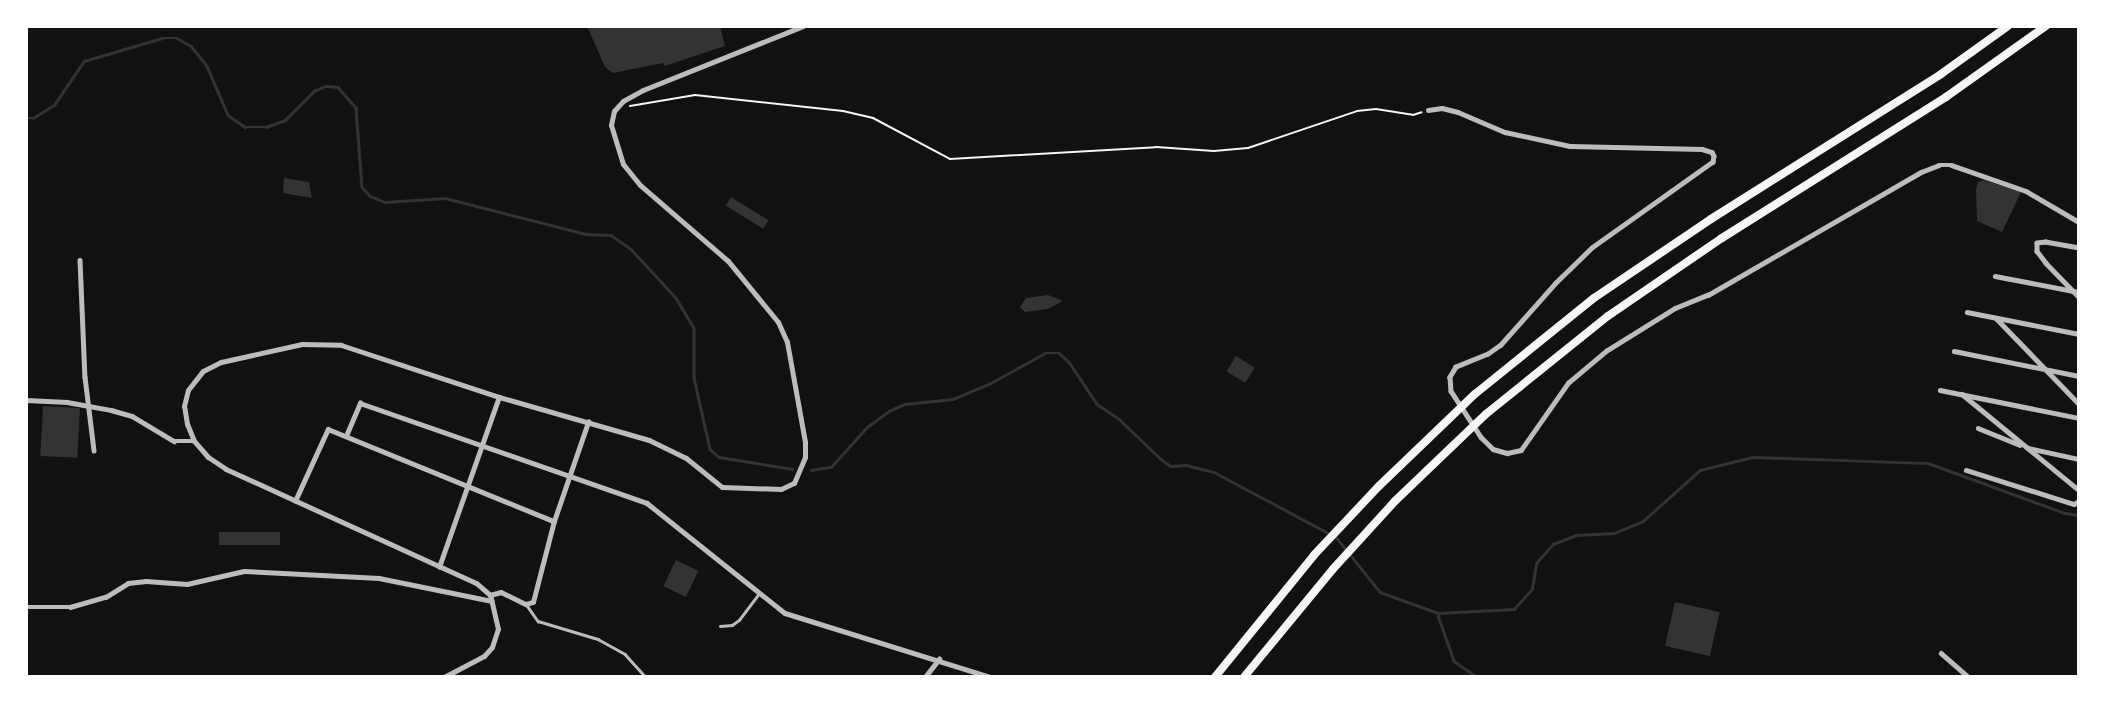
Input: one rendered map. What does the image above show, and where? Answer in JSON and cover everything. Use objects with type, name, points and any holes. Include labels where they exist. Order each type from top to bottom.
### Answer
[{"type":"highway","points":[[1215,677],[1324,545],[1378,486],[1475,394],[1594,298],[1711,219],[1941,74],[2008,26]]},
{"type":"highway","points":[[1244,677],[1333,569],[1395,501],[1486,414],[1608,316],[1723,238],[1946,97],[2046,26]]},
{"type":"street","points":[[444,677],[484,656],[492,647],[498,629],[491,598],[477,583],[226,469],[208,457],[194,441],[184,406],[188,390],[203,371],[221,362],[302,344],[341,345],[499,397],[669,447],[716,483],[737,489],[781,489],[794,483],[805,457],[787,342],[778,322],[728,261],[640,185],[623,164],[614,143],[611,125],[614,111],[643,90],[803,26]]},
{"type":"street","points":[[1428,110],[1442,108],[1458,112],[1505,132],[1570,146],[1702,149],[1712,152],[1714,156],[1713,162],[1592,248],[1556,283],[1502,345],[1456,367],[1450,377],[1451,391],[1481,437],[1493,449],[1507,453],[1521,450],[1568,383],[1606,351],[1675,308],[1708,295],[1921,172],[1939,165],[1951,165],[2026,191],[2079,222]]},
{"type":"street","points":[[2077,294],[2046,263],[2037,251],[2037,243],[2079,248]]},
{"type":"street","points":[[80,260],[94,450]]},
{"type":"street","points":[[1995,276],[2077,294]]},
{"type":"street","points":[[1967,312],[2079,334]]},
{"type":"street","points":[[1996,318],[2079,404]]},
{"type":"street","points":[[1954,351],[2079,376]]},
{"type":"street","points":[[1940,390],[2079,418]]},
{"type":"street","points":[[1962,394],[2079,490]]},
{"type":"street","points":[[439,567],[499,397]]},
{"type":"street","points":[[26,400],[89,406],[132,416],[174,441],[194,441]]},
{"type":"street","points":[[346,436],[360,403],[657,508],[785,613],[991,677]]},
{"type":"street","points":[[26,607],[70,607],[106,597],[128,583],[146,581],[187,584],[244,571],[369,577],[491,598],[501,592],[526,604],[533,602],[554,521],[588,422]]},
{"type":"street","points":[[1978,428],[2026,447],[2079,459]]},
{"type":"street","points":[[295,501],[328,429],[554,521]]},
{"type":"street","points":[[1966,470],[2074,504],[2079,501]]},
{"type":"street","points":[[1941,653],[1969,677]]},
{"type":"street","points":[[925,677],[939,659]]},
{"type":"lane","points":[[720,626],[732,625],[739,620],[759,593]]},
{"type":"lane","points":[[526,604],[538,621],[598,639],[625,654],[646,677]]},
{"type":"path","points":[[623,102],[631,106],[695,95],[843,111],[883,122],[950,159],[1143,148],[1214,151],[1248,148],[1357,111],[1376,109],[1413,115],[1428,110]]},
{"type":"shaded area","points":[[587,26],[720,26],[725,46],[665,66],[663,63],[613,73],[605,67]]},
{"type":"shaded area","points":[[284,178],[309,182],[312,198],[283,193]]},
{"type":"shaded area","points":[[1984,180],[2021,192],[2002,232],[1977,221],[1976,189],[1978,182]]},
{"type":"shaded area","points":[[731,197],[768,220],[763,229],[726,205]]},
{"type":"shaded area","points":[[1048,295],[1063,301],[1048,309],[1025,312],[1020,307],[1026,298]]},
{"type":"shaded area","points":[[1236,356],[1255,368],[1245,383],[1226,371]]},
{"type":"shaded area","points":[[43,406],[80,408],[77,458],[40,456]]},
{"type":"shaded area","points":[[219,532],[280,532],[280,545],[219,545]]},
{"type":"shaded area","points":[[676,560],[698,571],[686,597],[663,586]]},
{"type":"shaded area","points":[[1675,602],[1720,612],[1710,656],[1665,646]]},
{"type":"waterway","points":[[26,118],[33,118],[54,105],[84,61],[162,38],[177,38],[191,46],[207,66],[228,115],[245,127],[266,127],[285,120],[314,91],[326,86],[338,87],[356,108],[362,187],[370,196],[385,202],[445,198],[586,234],[611,235],[631,249],[676,298],[694,328],[694,378],[710,449],[719,457],[792,469]]},
{"type":"waterway","points":[[811,470],[831,467],[867,427],[889,411],[905,404],[953,399],[989,384],[1045,353],[1059,353],[1069,362],[1097,404],[1119,419],[1162,460],[1171,466],[1186,465],[1214,472],[1330,534]]},
{"type":"waterway","points":[[1336,537],[1380,592],[1438,613],[1514,609],[1532,589],[1536,563],[1553,544],[1577,535],[1614,533],[1643,521],[1700,470],[1753,457],[1928,463],[2065,513],[2079,515]]},
{"type":"waterway","points":[[1438,615],[1454,661],[1477,677]]}]
